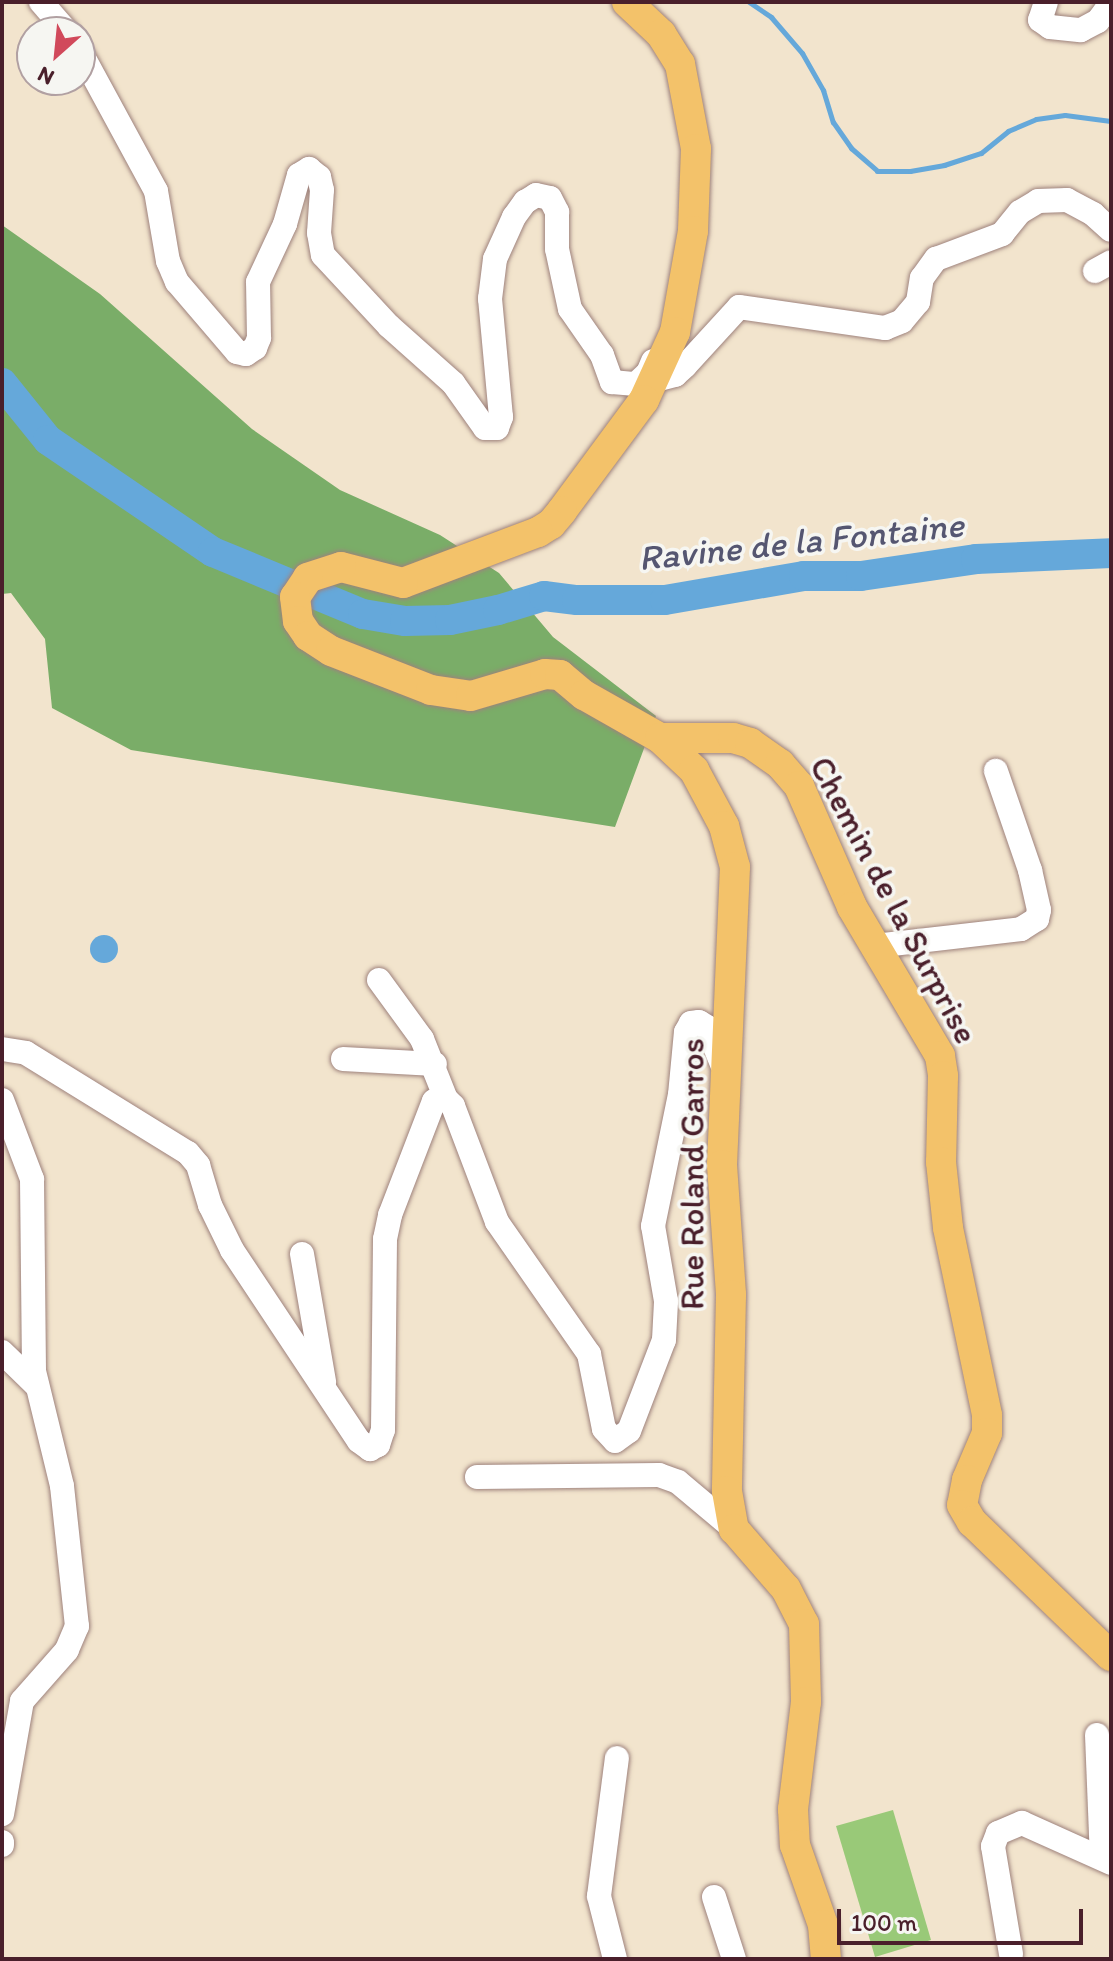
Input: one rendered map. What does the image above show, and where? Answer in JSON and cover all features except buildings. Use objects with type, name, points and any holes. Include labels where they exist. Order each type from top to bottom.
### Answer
[{"type":"main road","points":[[627,2],[661,34],[680,64],[694,138],[697,190],[680,305],[675,332],[655,380]]},
{"type":"main road","name":"Rue Roland Garros","points":[[655,380],[587,479],[551,524],[538,532],[403,583],[355,568],[341,567],[308,578],[295,597],[298,621],[308,636],[331,651],[431,690],[471,696],[545,674],[560,675],[584,695],[660,738],[694,770],[724,826],[735,867],[722,1165],[731,1295],[727,1491],[734,1529]]},
{"type":"main road","name":"Chemin de la Surprise","points":[[660,738],[733,738],[750,743],[780,764],[799,786],[852,907],[940,1056],[943,1076],[941,1162],[948,1228],[987,1415],[987,1433],[967,1480],[962,1505],[972,1522],[1111,1656]]},
{"type":"main road","points":[[734,1529],[786,1589],[804,1624],[806,1702],[793,1809],[795,1845],[823,1925],[826,1959]]},
{"type":"street","points":[[1046,2],[1040,20],[1050,27],[1081,30],[1098,21],[1111,3]]},
{"type":"street","points":[[96,80],[156,191],[168,261],[177,282],[237,352],[246,354],[255,348],[259,338],[258,282],[285,224],[299,175],[309,169],[319,177],[322,190],[319,233],[323,255],[389,326],[453,383],[485,428],[497,428],[501,417],[490,299],[495,259],[514,217],[525,202],[536,195],[550,198],[557,212],[557,249],[570,309],[602,355],[612,382],[636,384],[648,373],[666,312],[680,305]]},
{"type":"street","points":[[655,380],[675,375],[739,307],[885,328],[902,321],[918,302],[922,278],[936,259],[1002,234],[1020,212],[1038,201],[1067,200],[1093,214],[1111,230]]},
{"type":"street","points":[[875,946],[1021,929],[1037,919],[1039,910],[1030,870],[996,771]]},
{"type":"street","points":[[379,980],[422,1039],[435,1064],[446,1099],[453,1106],[497,1222],[577,1332],[589,1354],[604,1429],[615,1441],[629,1431],[664,1340],[666,1301],[653,1226],[680,1095],[686,1032],[691,1023],[699,1022],[707,1027],[727,1075]]},
{"type":"street","points":[[2,1049],[26,1053],[188,1153],[198,1165],[210,1205],[232,1250],[363,1445],[370,1449],[378,1445],[383,1430],[384,1257],[388,1227],[429,1110],[434,1101],[446,1099]]},
{"type":"street","points":[[343,1059],[435,1064]]},
{"type":"street","points":[[2,1100],[32,1179],[33,1356],[37,1386],[62,1486],[77,1626],[67,1650],[22,1701],[2,1814]]},
{"type":"street","points":[[302,1254],[325,1390]]},
{"type":"street","points":[[2,1352],[37,1386]]},
{"type":"street","points":[[477,1477],[659,1475],[678,1482],[734,1529]]},
{"type":"street","points":[[1011,1954],[993,1846],[998,1833],[1022,1823],[1107,1860],[1097,1735]]},
{"type":"street","points":[[615,1959],[599,1896],[617,1758]]},
{"type":"street","points":[[714,1897],[734,1959]]},
{"type":"green space","points":[[2,225],[100,294],[252,429],[340,490],[440,535],[499,573],[553,637],[656,716],[615,827],[131,750],[52,708],[45,639],[11,593],[2,594]]},
{"type":"green space","points":[[893,1810],[931,1940],[875,1957],[836,1826]]},
{"type":"water","points":[[104,935],[114,939],[118,949],[114,959],[104,963],[94,959],[90,949],[94,939]]},
{"type":"waterway","points":[[749,2],[771,17],[802,53],[823,90],[833,122],[851,148],[877,171],[910,171],[944,165],[981,153],[1008,131],[1036,119],[1065,115],[1111,121]]},
{"type":"waterway","name":"Ravine de la Fontaine","points":[[2,383],[48,440],[213,552],[363,614],[405,621],[450,620],[544,596],[577,600],[665,600],[804,576],[861,576],[976,559],[1111,553]]}]
